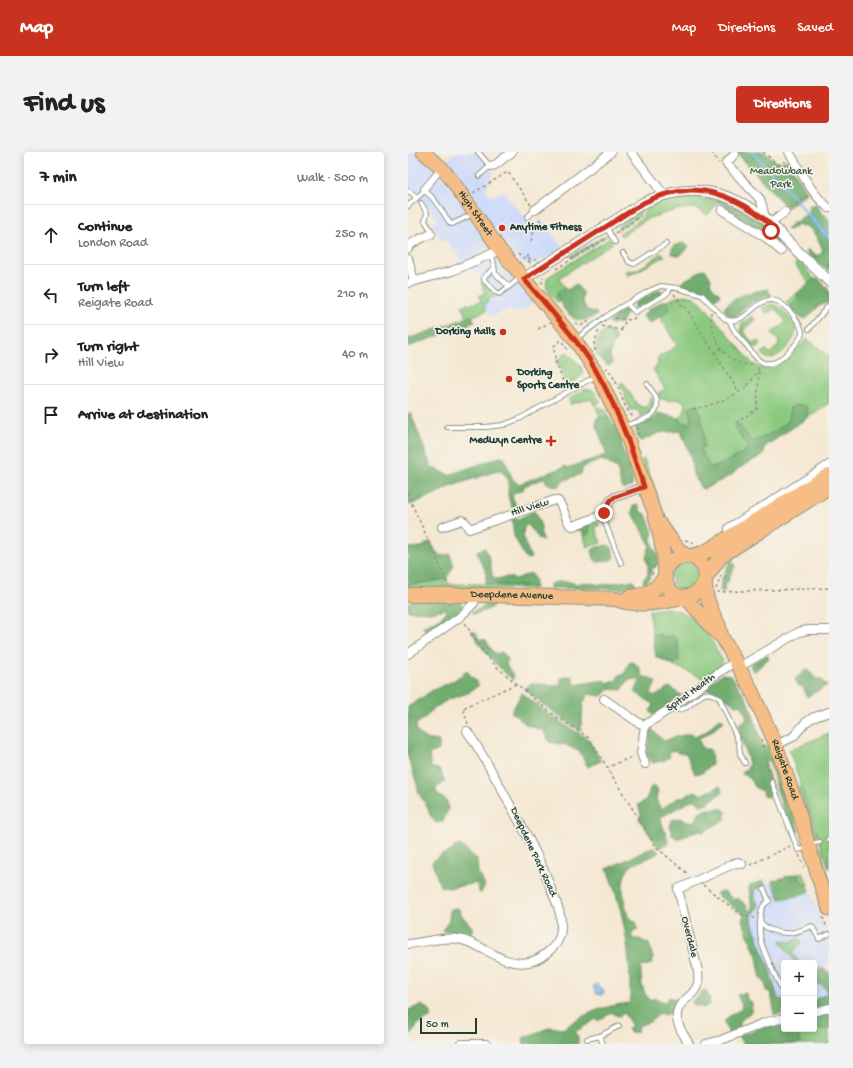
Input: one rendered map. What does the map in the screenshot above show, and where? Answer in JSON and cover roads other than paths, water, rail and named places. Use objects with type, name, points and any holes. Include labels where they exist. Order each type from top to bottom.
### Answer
[{"type":"highway","points":[[616,600],[650,592],[659,586],[669,564],[673,560],[678,557],[689,556],[707,551],[829,474]]},
{"type":"highway","points":[[616,600],[624,603],[652,603],[671,601],[697,592],[709,584],[721,556],[829,487]]},
{"type":"highway","points":[[689,556],[702,565],[709,584]]},
{"type":"highway","points":[[665,575],[667,586],[672,592],[684,597]]},
{"type":"highway","name":"Deepdene Avenue","points":[[408,595],[477,594],[616,600]]},
{"type":"main road","name":"High Street","points":[[423,152],[442,168],[475,212],[495,253],[523,278]]},
{"type":"main road","points":[[523,278],[575,340],[588,358],[623,426],[655,516],[663,551],[665,575]]},
{"type":"main road","points":[[655,516],[669,538],[677,547],[689,556]]},
{"type":"main road","name":"Reigate Road","points":[[709,584],[707,597],[719,625],[722,637],[738,664],[760,708],[776,745],[796,802],[829,909]]},
{"type":"main road","name":"Reigate Road","points":[[684,597],[712,629],[722,637]]},
{"type":"street","points":[[490,166],[495,165],[512,152]]},
{"type":"street","points":[[535,210],[611,152]]},
{"type":"street","points":[[631,152],[663,195]]},
{"type":"street","points":[[735,154],[726,163],[760,199],[769,223],[765,237]]},
{"type":"street","points":[[789,156],[814,192],[829,208]]},
{"type":"street","points":[[424,191],[442,168]]},
{"type":"street","points":[[523,278],[608,231],[643,203],[663,195],[690,190],[710,192],[731,199],[769,223],[826,284]]},
{"type":"street","points":[[722,210],[765,237],[781,252]]},
{"type":"street","points":[[769,223],[788,210]]},
{"type":"street","points":[[408,248],[416,241],[431,234]]},
{"type":"street","points":[[408,258],[411,282],[452,271],[495,253]]},
{"type":"street","points":[[729,537],[729,528],[829,465]]},
{"type":"street","points":[[602,515],[610,501],[615,497],[644,487]]},
{"type":"street","name":"Hill View","points":[[442,527],[462,520],[469,529],[554,500],[558,500],[562,505],[570,526],[602,515]]},
{"type":"street","points":[[408,654],[461,616],[474,603],[477,594]]},
{"type":"street","name":"Spital Heath","points":[[645,725],[738,664],[799,632],[808,630],[829,630]]},
{"type":"street","points":[[604,699],[639,723],[645,725],[641,753],[645,764]]},
{"type":"street","points":[[776,745],[793,737],[805,723],[812,718],[829,712]]},
{"type":"street","name":"Deepdene Park Road","points":[[408,944],[435,939],[460,939],[497,957],[519,963],[532,962],[542,956],[555,945],[559,938],[561,924],[560,914],[549,883],[527,836],[484,756],[467,731]]},
{"type":"street","name":"Overdale","points":[[689,1044],[677,1020],[677,1009],[697,988],[699,982],[678,889],[738,862],[742,864]]},
{"type":"street","points":[[817,1011],[829,1008]]},
{"type":"street","points":[[706,1044],[721,1040],[749,1028],[781,1019]]},
{"type":"street","points":[[461,1044],[486,1044]]},
{"type":"lane","points":[[478,152],[490,166],[479,176]]},
{"type":"lane","points":[[408,191],[416,199]]},
{"type":"lane","points":[[408,206],[424,191],[428,192],[452,224],[475,212]]},
{"type":"lane","points":[[421,203],[427,213],[425,221],[431,230],[431,234]]},
{"type":"lane","points":[[527,217],[535,210]]},
{"type":"lane","points":[[608,231],[615,242]]},
{"type":"lane","points":[[623,253],[629,262],[634,264],[666,244]]},
{"type":"lane","points":[[495,253],[495,273],[507,285],[510,286]]},
{"type":"lane","points":[[494,268],[484,277],[484,280],[499,294],[523,278]]},
{"type":"lane","points":[[575,340],[604,318],[657,287],[668,287],[702,295],[725,319],[736,322],[766,301],[777,301],[782,304],[797,321],[802,332],[800,339],[782,357],[776,362],[768,364],[762,363],[750,350],[731,327],[730,321]]},
{"type":"lane","points":[[627,304],[636,312],[665,295],[668,287]]},
{"type":"lane","points":[[809,329],[829,305]]},
{"type":"lane","points":[[447,427],[486,427],[502,425],[519,419],[598,375]]},
{"type":"lane","points":[[623,426],[650,417],[656,412],[656,398],[647,384]]},
{"type":"lane","points":[[602,515],[611,541],[616,548],[621,563]]},
{"type":"lane","points":[[674,706],[678,710],[684,710],[703,694],[710,693],[720,699],[739,743],[740,754],[745,763]]},
{"type":"lane","points":[[772,782],[808,844]]},
{"type":"lane","points":[[764,889],[769,901],[761,910],[759,932],[762,946],[777,983],[781,988]]},
{"type":"lane","points":[[760,921],[763,926],[784,934],[793,933],[812,926],[819,939],[829,934]]},
{"type":"lane","points":[[587,1039],[600,1036],[619,1026]]},
{"type":"lane","points":[[600,1036],[603,1044]]},
{"type":"water","points":[[809,212],[829,236],[829,241],[805,215]]},
{"type":"water","points":[[598,984],[599,988],[603,989],[604,993],[601,995],[596,994],[593,986]]},
{"type":"waterway","points":[[752,152],[783,185],[809,216]]},
{"type":"place","name":"Anytime Fitness","points":[[502,228]]},
{"type":"place","name":"Dorking Halls","points":[[503,332]]},
{"type":"place","name":"Dorking Sports Centre","points":[[509,379]]},
{"type":"place","name":"Medwyn Centre","points":[[551,441]]},
{"type":"park label","name":"Meadowbank Park","points":[[781,178]]}]
